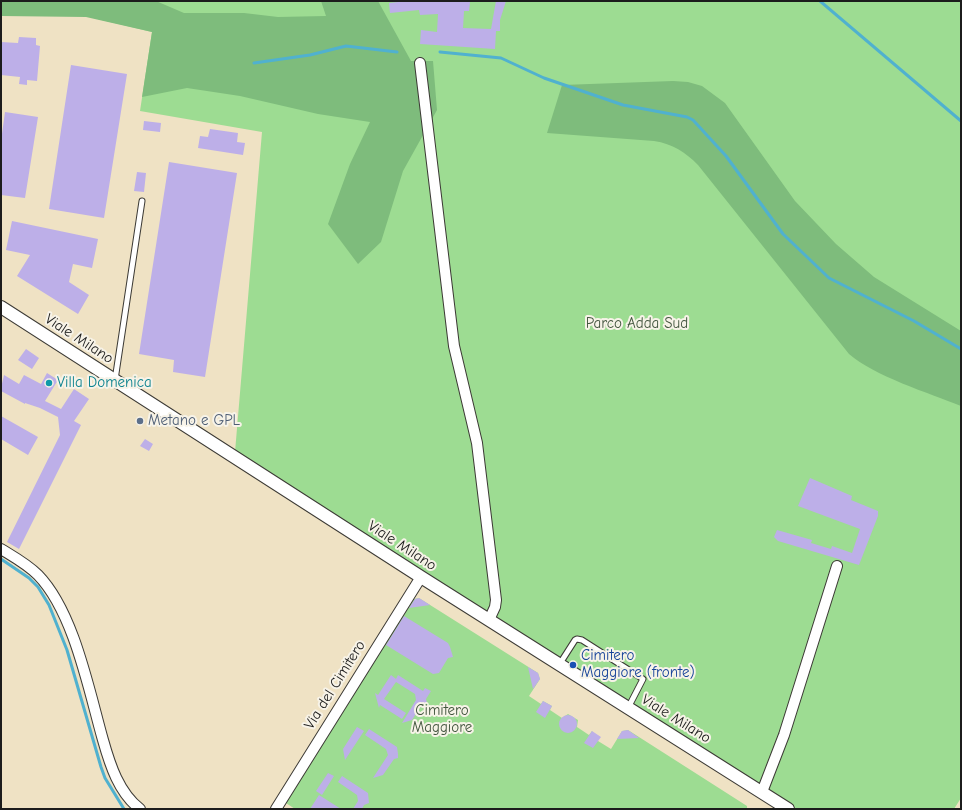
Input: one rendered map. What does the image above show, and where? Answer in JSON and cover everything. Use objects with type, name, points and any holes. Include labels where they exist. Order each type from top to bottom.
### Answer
[{"type":"street","points":[[420,63],[454,346],[477,443],[482,479],[496,600],[495,607],[489,620]]},
{"type":"street","name":"Viale Milano","points":[[1,307],[421,577],[788,809]]},
{"type":"street","points":[[1,549],[18,559],[39,576],[55,599],[69,628],[114,774],[121,786],[140,809]]},
{"type":"street","points":[[762,792],[784,735],[837,566]]},
{"type":"street","name":"Via del Cimitero","points":[[276,809],[421,577]]},
{"type":"lane","points":[[115,380],[142,201]]},
{"type":"lane","points":[[559,665],[575,640],[582,640],[644,680],[628,708]]},
{"type":"green space","name":"Parco Adda Sud","points":[[1,1],[961,1],[961,798],[954,809],[797,809],[235,452],[262,132],[140,111],[152,32],[85,16]]},
{"type":"green space","points":[[1,1],[156,1],[184,13],[244,13],[278,17],[326,16],[321,1],[378,1],[411,61],[433,61],[437,110],[403,171],[381,242],[358,264],[328,224],[350,164],[370,122],[318,114],[240,96],[187,88],[142,97],[152,32],[86,17],[1,16]]},
{"type":"green space","points":[[673,81],[688,82],[702,86],[725,103],[795,201],[836,244],[874,277],[961,331],[961,406],[887,377],[873,370],[849,354],[698,165],[683,152],[673,146],[654,141],[547,133],[562,85]]},
{"type":"green space","name":"Cimitero Maggiore","points":[[419,598],[538,673],[540,679],[529,696],[541,704],[543,701],[552,706],[550,710],[562,718],[568,714],[578,720],[577,727],[589,735],[592,731],[598,741],[611,749],[622,731],[628,730],[747,806],[747,809],[295,809],[286,803],[285,799],[414,599]]},
{"type":"building","points":[[407,1],[470,2],[469,11],[464,11],[463,28],[491,29],[496,1],[506,1],[500,20],[500,31],[496,31],[495,49],[420,44],[421,30],[437,32],[438,14],[420,15],[419,10],[390,13],[389,3]]},
{"type":"building","points":[[19,37],[36,38],[36,45],[40,46],[37,81],[27,80],[27,85],[19,84],[20,77],[1,75],[1,42],[18,43]]},
{"type":"building","points":[[71,65],[127,74],[104,218],[49,209]]},
{"type":"building","points":[[5,112],[38,117],[25,198],[1,195],[1,141]]},
{"type":"building","points":[[144,121],[161,123],[160,132],[143,130]]},
{"type":"building","points":[[210,129],[238,133],[237,142],[245,143],[243,155],[198,148],[200,136],[208,137]]},
{"type":"building","points":[[169,162],[237,173],[205,377],[173,372],[174,360],[139,354]]},
{"type":"building","points":[[137,172],[146,173],[144,192],[134,191]]},
{"type":"building","points":[[12,221],[98,239],[92,268],[73,264],[69,282],[89,295],[78,314],[17,276],[30,255],[6,250]]},
{"type":"building","points":[[26,349],[39,358],[32,369],[18,360]]},
{"type":"building","points":[[47,373],[58,380],[45,401],[61,409],[74,389],[89,399],[74,421],[81,425],[19,549],[7,542],[60,435],[58,417],[40,408],[25,404],[1,391],[1,388],[4,375],[19,384],[24,375],[41,384]]},
{"type":"building","points":[[1,416],[38,437],[28,455],[1,439]]},
{"type":"building","points":[[145,439],[153,444],[149,451],[140,446]]},
{"type":"building","points":[[810,478],[852,496],[851,500],[878,511],[878,516],[859,565],[778,541],[774,537],[777,530],[812,540],[811,543],[831,549],[832,546],[852,553],[860,529],[798,506]]},
{"type":"building","points":[[419,598],[430,605],[409,608],[415,599]]},
{"type":"building","points":[[404,616],[448,643],[453,657],[448,658],[439,673],[433,674],[386,645]]},
{"type":"building","points":[[528,667],[538,673],[540,679],[533,689]]},
{"type":"building","points":[[391,675],[396,679],[398,675],[423,691],[425,688],[431,691],[426,699],[427,703],[422,704],[412,720],[402,723],[416,700],[415,694],[396,682],[384,699],[406,713],[402,719],[380,705],[379,708],[375,693],[378,695]]},
{"type":"building","points":[[543,701],[552,706],[545,718],[536,712]]},
{"type":"building","points":[[568,715],[574,718],[577,724],[574,730],[568,733],[562,730],[559,724],[562,718]]},
{"type":"building","points":[[357,727],[364,731],[345,760],[343,749]]},
{"type":"building","points":[[369,729],[397,747],[398,754],[398,758],[394,759],[383,775],[373,778],[388,755],[386,749],[365,735]]},
{"type":"building","points":[[628,730],[639,738],[617,739],[622,731]]},
{"type":"building","points":[[592,731],[601,737],[593,748],[584,743]]},
{"type":"building","points":[[328,773],[334,776],[322,795],[316,791]]},
{"type":"building","points":[[342,776],[368,793],[369,803],[364,805],[362,809],[353,809],[358,801],[357,795],[338,782]]},
{"type":"building","points":[[319,795],[341,809],[310,809]]},
{"type":"waterway","points":[[820,1],[961,121]]},
{"type":"waterway","points":[[254,63],[310,55],[346,46],[397,52]]},
{"type":"waterway","points":[[440,52],[501,58],[544,78],[623,105],[687,117],[693,120],[726,156],[783,234],[829,278],[914,321],[961,349]]},
{"type":"waterway","points":[[1,559],[29,578],[38,587],[49,605],[67,650],[105,778],[124,809]]},
{"type":"place","name":"Villa Domenica","points":[[49,383]]},
{"type":"place","name":"Metano e GPL","points":[[140,421]]},
{"type":"place","name":"Cimitero Maggiore (fronte)","points":[[573,665]]}]
